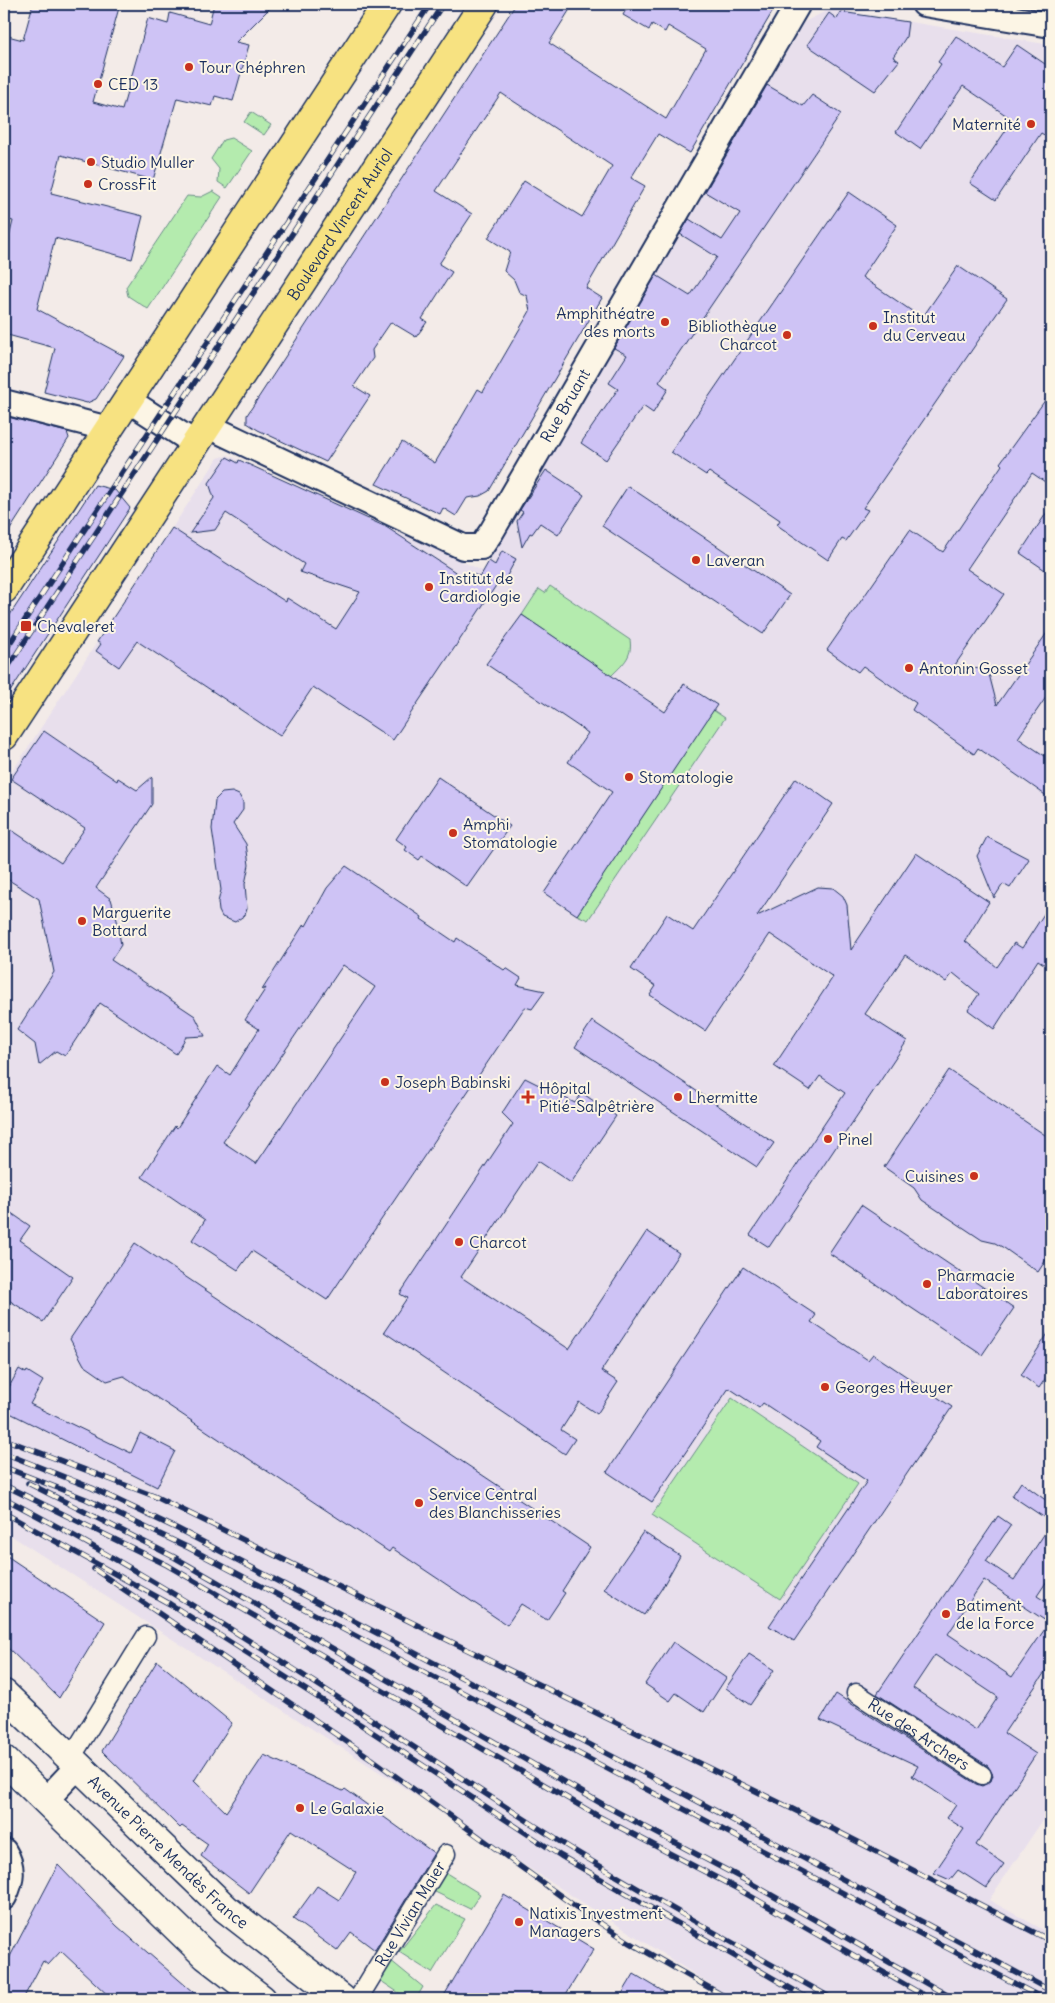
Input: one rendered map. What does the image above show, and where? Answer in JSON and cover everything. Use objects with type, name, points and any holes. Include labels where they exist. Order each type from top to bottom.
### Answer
[{"type":"main road","points":[[4,589],[387,4]]},
{"type":"main road","name":"Boulevard Vincent Auriol","points":[[4,736],[61,646],[202,435],[484,4]]},
{"type":"street","name":"Rue Bruant","points":[[202,435],[463,547],[481,547],[798,4]]},
{"type":"street","points":[[924,4],[1051,24]]},
{"type":"street","points":[[128,400],[202,435]]},
{"type":"street","points":[[4,402],[109,429]]},
{"type":"street","points":[[45,1801],[75,1762],[146,1636]]},
{"type":"street","name":"Rue des Archers","points":[[856,1693],[982,1776]]},
{"type":"street","name":"Avenue Pierre Mendès France","points":[[4,1694],[226,1910],[342,1999]]},
{"type":"street","points":[[4,1760],[206,1956],[262,1999]]},
{"type":"street","points":[[4,1851],[9,1862],[12,1878],[4,1897]]},
{"type":"street","name":"Rue Vivian Maier","points":[[358,1999],[446,1854]]},
{"type":"shaded area","name":"Hôpital Pitié-Salpêtrière","points":[[830,9],[1051,45],[1051,1808],[989,1900],[1051,1934],[1051,1999],[733,1999],[4,1531],[4,784],[218,458],[228,455],[483,571],[804,22]]},
{"type":"green space","points":[[251,112],[271,125],[264,135],[244,122]]},
{"type":"green space","points":[[231,138],[252,151],[227,188],[218,182],[219,169],[211,159],[223,140]]},
{"type":"green space","points":[[213,191],[222,197],[148,309],[128,296],[126,287],[187,196],[201,197]]},
{"type":"green space","points":[[550,586],[630,640],[628,656],[611,676],[522,615],[539,589],[545,593]]},
{"type":"green space","points":[[713,710],[725,718],[588,920],[577,915]]},
{"type":"green space","points":[[732,1398],[858,1484],[780,1599],[652,1515]]},
{"type":"green space","points":[[443,1871],[480,1894],[470,1909],[431,1890]]},
{"type":"green space","points":[[436,1905],[465,1919],[432,1973],[399,1952]]},
{"type":"green space","points":[[390,1960],[423,1987],[416,1999],[408,1999],[378,1979]]},
{"type":"building","points":[[33,4],[120,4],[93,102],[122,110],[148,18],[168,24],[170,13],[209,24],[214,4],[274,4],[236,42],[249,45],[233,101],[215,96],[212,106],[177,98],[153,180],[61,155],[51,193],[143,216],[132,259],[55,238],[37,309],[124,356],[96,399],[87,403],[44,392],[55,348],[4,334],[4,258],[13,221],[4,219],[4,35],[23,40]]},
{"type":"building","points":[[516,4],[572,6],[549,43],[666,119],[706,49],[668,26],[665,32],[652,24],[649,30],[623,15],[629,4],[777,4],[690,153],[658,134],[631,178],[645,186],[586,288],[602,298],[489,491],[480,496],[467,498],[456,516],[443,508],[440,514],[376,484],[402,442],[435,463],[478,389],[483,392],[530,311],[527,296],[519,292],[514,280],[504,271],[510,252],[488,238],[524,181],[582,217],[612,166],[501,93],[436,191],[472,214],[439,264],[452,272],[422,319],[427,322],[416,337],[391,322],[372,350],[373,358],[354,386],[370,396],[326,462],[258,430],[247,423],[247,415]]},
{"type":"building","points":[[841,12],[908,22],[906,37],[893,57],[899,61],[875,91],[807,45],[829,13],[837,19]]},
{"type":"building","name":"Maternité","points":[[956,36],[1002,67],[1017,45],[1051,68],[1051,139],[1041,133],[996,200],[970,183],[1013,120],[963,86],[920,149],[896,132],[941,64],[938,62]]},
{"type":"building","points":[[767,85],[803,106],[812,95],[841,114],[659,382],[668,389],[653,413],[643,406],[606,460],[581,443],[618,389],[609,383],[627,355],[614,348],[656,275],[690,296],[717,257],[680,234],[689,219],[722,240],[740,213],[705,192]]},
{"type":"building","points":[[849,192],[897,225],[862,277],[922,318],[958,266],[1007,299],[863,508],[868,510],[846,541],[842,539],[828,560],[777,525],[780,520],[709,472],[706,475],[671,452]]},
{"type":"building","name":"Antonin Gosset","points":[[1051,392],[1051,486],[1032,473],[967,569],[1004,594],[955,665],[986,670],[989,674],[997,705],[1051,627],[1051,690],[1018,738],[1051,760],[1051,799],[978,748],[974,754],[957,742],[912,710],[916,703],[863,666],[858,672],[827,650],[910,530],[943,552],[1002,465],[1000,463]]},
{"type":"building","points":[[4,416],[67,432],[69,438],[4,539]]},
{"type":"building","name":"Institut de Cardiologie","points":[[227,457],[238,463],[239,460],[386,527],[466,579],[470,573],[480,577],[489,561],[495,565],[502,551],[516,559],[503,583],[499,581],[393,740],[313,687],[280,736],[137,641],[119,667],[96,651],[101,644],[97,642],[172,528],[286,602],[287,598],[336,629],[360,592],[300,572],[304,564],[226,513],[215,530],[190,533],[214,498],[209,483]]},
{"type":"building","points":[[546,470],[584,495],[558,535],[540,523],[532,534],[530,533],[522,547],[517,521],[523,512],[520,510]]},
{"type":"building","points":[[95,485],[115,490],[130,508],[4,701],[4,624]]},
{"type":"building","name":"Laveran","points":[[628,486],[790,595],[763,634],[602,526]]},
{"type":"building","points":[[1051,506],[1051,574],[1020,553]]},
{"type":"building","name":"Stomatologie","points":[[522,615],[665,712],[684,684],[717,705],[577,915],[544,893],[612,792],[568,762],[588,733],[486,664]]},
{"type":"building","name":"Marguerite Bottard","points":[[44,731],[117,781],[118,778],[137,790],[152,777],[152,804],[96,888],[111,899],[117,920],[121,945],[111,960],[195,1016],[205,1036],[186,1037],[176,1054],[100,1003],[65,1056],[56,1051],[39,1065],[35,1044],[17,1030],[54,972],[39,899],[4,877],[4,825],[61,863],[85,828],[11,779]]},
{"type":"building","name":"Amphi Stomatologie","points":[[438,777],[510,826],[467,887],[422,856],[419,860],[405,850],[407,847],[396,839]]},
{"type":"building","points":[[796,778],[833,804],[757,916],[818,887],[833,888],[843,896],[847,905],[851,950],[916,853],[989,902],[965,941],[997,967],[1014,943],[1022,948],[1051,903],[1051,969],[1038,960],[994,1029],[968,1010],[979,994],[953,973],[946,982],[905,955],[865,1014],[907,1041],[769,1247],[750,1235],[845,1093],[820,1076],[810,1090],[774,1066],[833,977],[770,934],[705,1031],[650,995],[656,986],[631,969],[667,914],[693,931]]},
{"type":"building","points":[[232,792],[239,795],[243,802],[243,810],[233,824],[246,844],[249,865],[245,884],[247,909],[245,915],[235,922],[222,917],[219,911],[218,902],[221,890],[212,829],[215,800],[222,793]]},
{"type":"building","points":[[987,837],[1029,859],[1010,888],[1003,884],[994,898],[977,856]]},
{"type":"building","name":"Joseph Babinski","points":[[346,866],[422,917],[421,919],[455,942],[457,938],[504,970],[506,968],[521,978],[517,985],[545,991],[532,1009],[525,1007],[327,1300],[252,1251],[238,1270],[192,1240],[205,1220],[142,1177],[175,1126],[177,1128],[217,1066],[230,1075],[259,1029],[245,1020],[304,924],[306,926],[327,888]],"holes":[[[343,965],[375,987],[256,1164],[223,1142]]]},
{"type":"building","name":"Lhermitte","points":[[592,1021],[774,1143],[757,1167],[575,1047]]},
{"type":"building","name":"Cuisines","points":[[949,1070],[1051,1139],[1051,1252],[1038,1272],[1004,1248],[995,1243],[982,1240],[922,1200],[914,1188],[884,1167]]},
{"type":"building","name":"Charcot","points":[[525,1078],[575,1103],[582,1093],[616,1116],[571,1183],[538,1161],[461,1277],[569,1349],[647,1231],[679,1253],[601,1371],[618,1382],[597,1414],[579,1402],[561,1430],[575,1439],[565,1454],[384,1332],[407,1298],[400,1294],[513,1124],[502,1113]]},
{"type":"building","name":"Pharmacie Laboratoires","points":[[861,1205],[1014,1308],[982,1355],[829,1253]]},
{"type":"building","points":[[4,1208],[30,1226],[20,1240],[73,1277],[43,1322],[4,1297]]},
{"type":"building","name":"Service Central des Blanchisseries","points":[[135,1243],[590,1547],[562,1591],[565,1593],[547,1620],[521,1604],[507,1625],[392,1548],[389,1552],[124,1376],[107,1381],[84,1365],[70,1339]]},
{"type":"building","name":"Georges Heuyer","points":[[743,1267],[816,1315],[811,1322],[868,1360],[873,1354],[952,1407],[794,1641],[769,1626],[867,1481],[816,1447],[820,1441],[763,1403],[759,1408],[729,1388],[652,1502],[607,1472]]},
{"type":"building","points":[[1051,1329],[1051,1370],[1039,1388],[1021,1375]]},
{"type":"building","points":[[19,1369],[26,1373],[27,1371],[43,1381],[30,1404],[131,1453],[140,1433],[175,1451],[157,1487],[4,1410],[4,1396]]},
{"type":"building","points":[[1021,1482],[1051,1504],[1051,1522],[1012,1496]]},
{"type":"building","points":[[998,1516],[1011,1525],[986,1561],[1014,1580],[1051,1524],[1051,1575],[1037,1596],[1051,1605],[1051,1663],[1004,1733],[1036,1754],[976,1845],[1004,1864],[986,1888],[958,1870],[950,1880],[934,1873],[964,1829],[947,1818],[956,1805],[912,1776],[918,1766],[820,1720],[836,1694],[976,1784],[982,1786],[991,1781],[993,1775],[988,1766],[877,1694]],"holes":[[[984,1580],[1049,1623],[1012,1677],[948,1634]],[[935,1655],[998,1697],[976,1730],[913,1688]]]},
{"type":"building","points":[[643,1532],[680,1556],[644,1615],[604,1589]]},
{"type":"building","points":[[4,1554],[105,1622],[59,1698],[4,1644]]},
{"type":"building","points":[[673,1642],[726,1678],[704,1712],[676,1693],[670,1701],[645,1684]]},
{"type":"building","points":[[749,1654],[774,1670],[750,1705],[726,1688]]},
{"type":"building","name":"Le Galaxie","points":[[157,1661],[232,1723],[194,1781],[226,1812],[264,1755],[343,1791],[345,1789],[434,1853],[375,1950],[351,1932],[337,1951],[293,1919],[317,1886],[339,1900],[356,1872],[291,1830],[249,1893],[201,1856],[208,1844],[182,1826],[180,1828],[102,1751]]},
{"type":"building","points":[[58,1865],[117,1926],[201,1999],[112,1999],[61,1951],[48,1965],[43,1961],[23,1999],[4,1999],[4,1968]]},
{"type":"building","name":"Natixis Investment Managers","points":[[504,1895],[594,1949],[563,1999],[442,1999]]},
{"type":"building","name":"Natixis Investment Managers","points":[[634,1974],[676,1999],[619,1999]]},
{"type":"railway","points":[[4,652],[430,4]]},
{"type":"railway","points":[[4,673],[443,4]]},
{"type":"railway","points":[[4,1439],[154,1496],[823,1824],[1051,1941]]},
{"type":"railway","points":[[4,1453],[92,1488],[178,1529],[688,1796],[1051,1991]]},
{"type":"railway","points":[[4,1467],[86,1499],[189,1548],[1044,1999]]},
{"type":"railway","points":[[28,1483],[174,1557],[604,1805],[745,1880],[954,1999]]},
{"type":"railway","points":[[4,1485],[167,1565],[598,1816],[738,1889],[930,1999]]},
{"type":"railway","points":[[4,1498],[77,1537],[219,1622],[600,1866],[833,1999]]},
{"type":"railway","points":[[4,1513],[170,1604],[363,1726],[561,1856],[809,1999]]},
{"type":"railway","points":[[94,1569],[372,1759],[576,1907],[629,1942],[729,1999]]},
{"type":"place","name":"Tour Chéphren","points":[[189,67]]},
{"type":"place","name":"CED 13","points":[[98,84]]},
{"type":"place","name":"Maternité","points":[[1031,124]]},
{"type":"place","name":"Studio Muller","points":[[91,162]]},
{"type":"place","name":"CrossFit","points":[[88,184]]},
{"type":"place","name":"Amphithéatre des morts","points":[[665,322]]},
{"type":"place","name":"Institut du Cerveau","points":[[873,326]]},
{"type":"place","name":"Bibliothèque Charcot","points":[[787,335]]},
{"type":"place","name":"Laveran","points":[[696,560]]},
{"type":"place","name":"Institut de Cardiologie","points":[[429,587]]},
{"type":"place","name":"Chevaleret","points":[[26,626]]},
{"type":"place","name":"Antonin Gosset","points":[[909,668]]},
{"type":"place","name":"Stomatologie","points":[[629,777]]},
{"type":"place","name":"Amphi Stomatologie","points":[[453,833]]},
{"type":"place","name":"Marguerite Bottard","points":[[82,921]]},
{"type":"place","name":"Joseph Babinski","points":[[385,1082]]},
{"type":"place","name":"Hôpital Pitié-Salpêtrière","points":[[528,1097]]},
{"type":"place","name":"Lhermitte","points":[[678,1097]]},
{"type":"place","name":"Pinel","points":[[828,1139]]},
{"type":"place","name":"Cuisines","points":[[974,1176]]},
{"type":"place","name":"Charcot","points":[[459,1242]]},
{"type":"place","name":"Pharmacie Laboratoires","points":[[927,1284]]},
{"type":"place","name":"Georges Heuyer","points":[[825,1387]]},
{"type":"place","name":"Service Central des Blanchisseries","points":[[419,1503]]},
{"type":"place","name":"Batiment de la Force","points":[[946,1614]]},
{"type":"place","name":"Le Galaxie","points":[[300,1808]]},
{"type":"place","name":"Natixis Investment Managers","points":[[519,1922]]}]
